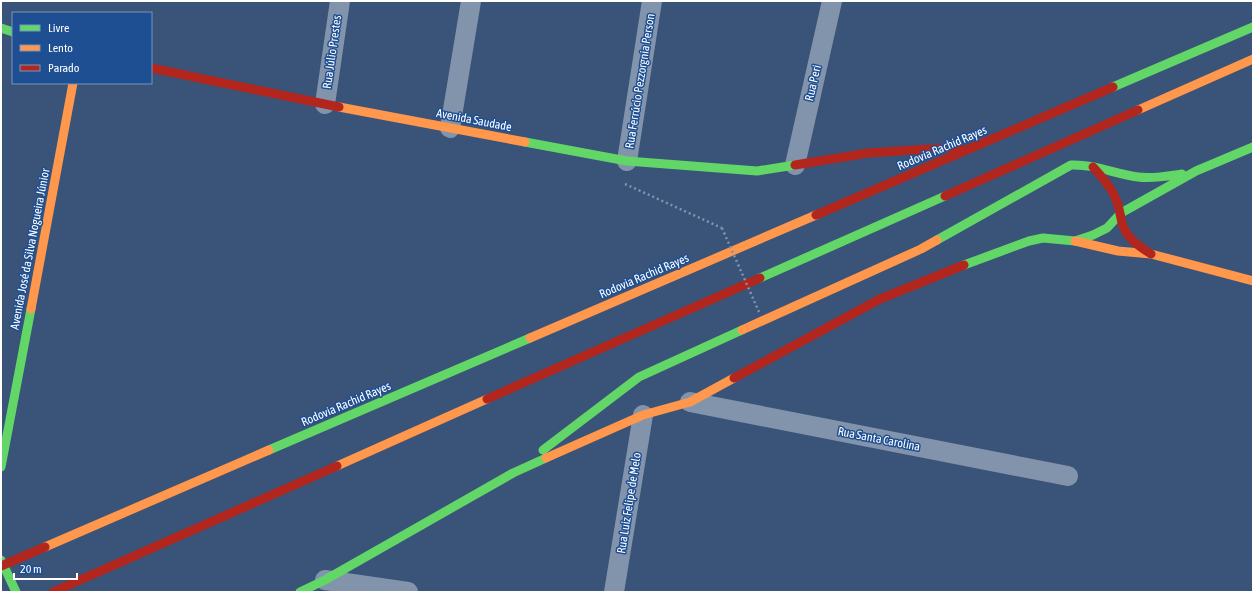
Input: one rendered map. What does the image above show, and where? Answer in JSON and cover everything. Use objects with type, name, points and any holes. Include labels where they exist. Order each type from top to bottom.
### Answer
[{"type":"main road","name":"Rodovia Rachid Rayes","points":[[1,566],[1253,27]]},
{"type":"main road","points":[[1,28],[12,32]]},
{"type":"main road","points":[[56,590],[1253,59]]},
{"type":"main road","name":"Avenida Saudade","points":[[152,68],[325,104],[627,161],[757,172],[795,164],[868,153],[978,146]]},
{"type":"main road","points":[[1214,76],[1245,72]]},
{"type":"main road","name":"Avenida José da Silva Nogueira Júnior","points":[[1,467],[73,84]]},
{"type":"main road","points":[[1075,241],[1093,235],[1107,228],[1121,213],[1196,171],[1253,147]]},
{"type":"main road","points":[[513,473],[638,377],[923,252],[1071,165],[1079,164],[1137,177],[1151,178],[1196,171]]},
{"type":"main road","points":[[1093,167],[1109,186],[1115,197],[1126,233],[1134,243],[1151,254]]},
{"type":"main road","points":[[300,592],[325,580],[513,473],[643,414],[690,402],[880,299],[935,276],[1029,241],[1043,238],[1075,241],[1118,251],[1151,254],[1253,281]]},
{"type":"main road","points":[[930,266],[935,276]]},
{"type":"main road","points":[[1,560],[16,592]]},
{"type":"street","name":"Rua Júlio Prestes","points":[[325,104],[340,1]]},
{"type":"street","points":[[450,128],[471,1]]},
{"type":"street","name":"Rua Ferrúcio Pezzorgnia Person","points":[[627,161],[652,1]]},
{"type":"street","name":"Rua Peri","points":[[795,164],[832,1]]},
{"type":"street","name":"Rua Santa Carolina","points":[[690,402],[1068,476]]},
{"type":"street","name":"Rua Luiz Felipe de Melo","points":[[614,592],[643,414]]},
{"type":"street","points":[[325,580],[408,592]]},
{"type":"path","points":[[627,161],[623,183],[722,228],[759,312]]},
{"type":"traffic: fast","points":[[1113,87],[1253,27]]},
{"type":"traffic: fast","points":[[1,28],[12,32]]},
{"type":"traffic: fast","points":[[525,142],[627,161],[757,171],[795,165]]},
{"type":"traffic: fast","points":[[964,265],[1029,241],[1043,238],[1075,241],[1093,235],[1107,228],[1121,213],[1196,171],[1253,147]]},
{"type":"traffic: fast","points":[[937,240],[1071,165],[1088,166],[1144,178],[1182,174]]},
{"type":"traffic: fast","points":[[760,278],[945,196]]},
{"type":"traffic: fast","points":[[1,467],[31,309]]},
{"type":"traffic: fast","points":[[543,450],[639,377],[742,330]]},
{"type":"traffic: fast","points":[[269,450],[530,338]]},
{"type":"traffic: fast","points":[[300,592],[325,580],[513,473],[546,458]]},
{"type":"traffic: fast","points":[[1,560],[16,592]]},
{"type":"traffic: slow","points":[[1138,110],[1253,59]]},
{"type":"traffic: slow","points":[[31,309],[73,84]]},
{"type":"traffic: slow","points":[[339,107],[525,142]]},
{"type":"traffic: slow","points":[[530,338],[816,215]]},
{"type":"traffic: slow","points":[[742,330],[921,249],[937,240]]},
{"type":"traffic: slow","points":[[1075,241],[1118,251],[1151,254],[1253,281]]},
{"type":"traffic: slow","points":[[546,458],[643,415],[690,402],[734,378]]},
{"type":"traffic: slow","points":[[337,466],[487,399]]},
{"type":"traffic: slow","points":[[45,547],[269,450]]},
{"type":"traffic: jam","points":[[152,68],[339,107]]},
{"type":"traffic: jam","points":[[816,215],[1113,87]]},
{"type":"traffic: jam","points":[[945,196],[1138,110]]},
{"type":"traffic: jam","points":[[795,165],[868,153],[960,147]]},
{"type":"traffic: jam","points":[[1093,167],[1111,189],[1118,203],[1122,223],[1127,233],[1134,241],[1151,254]]},
{"type":"traffic: jam","points":[[734,378],[880,299],[964,265]]},
{"type":"traffic: jam","points":[[487,399],[760,278]]},
{"type":"traffic: jam","points":[[53,592],[337,466]]},
{"type":"traffic: jam","points":[[1,566],[45,547]]}]
